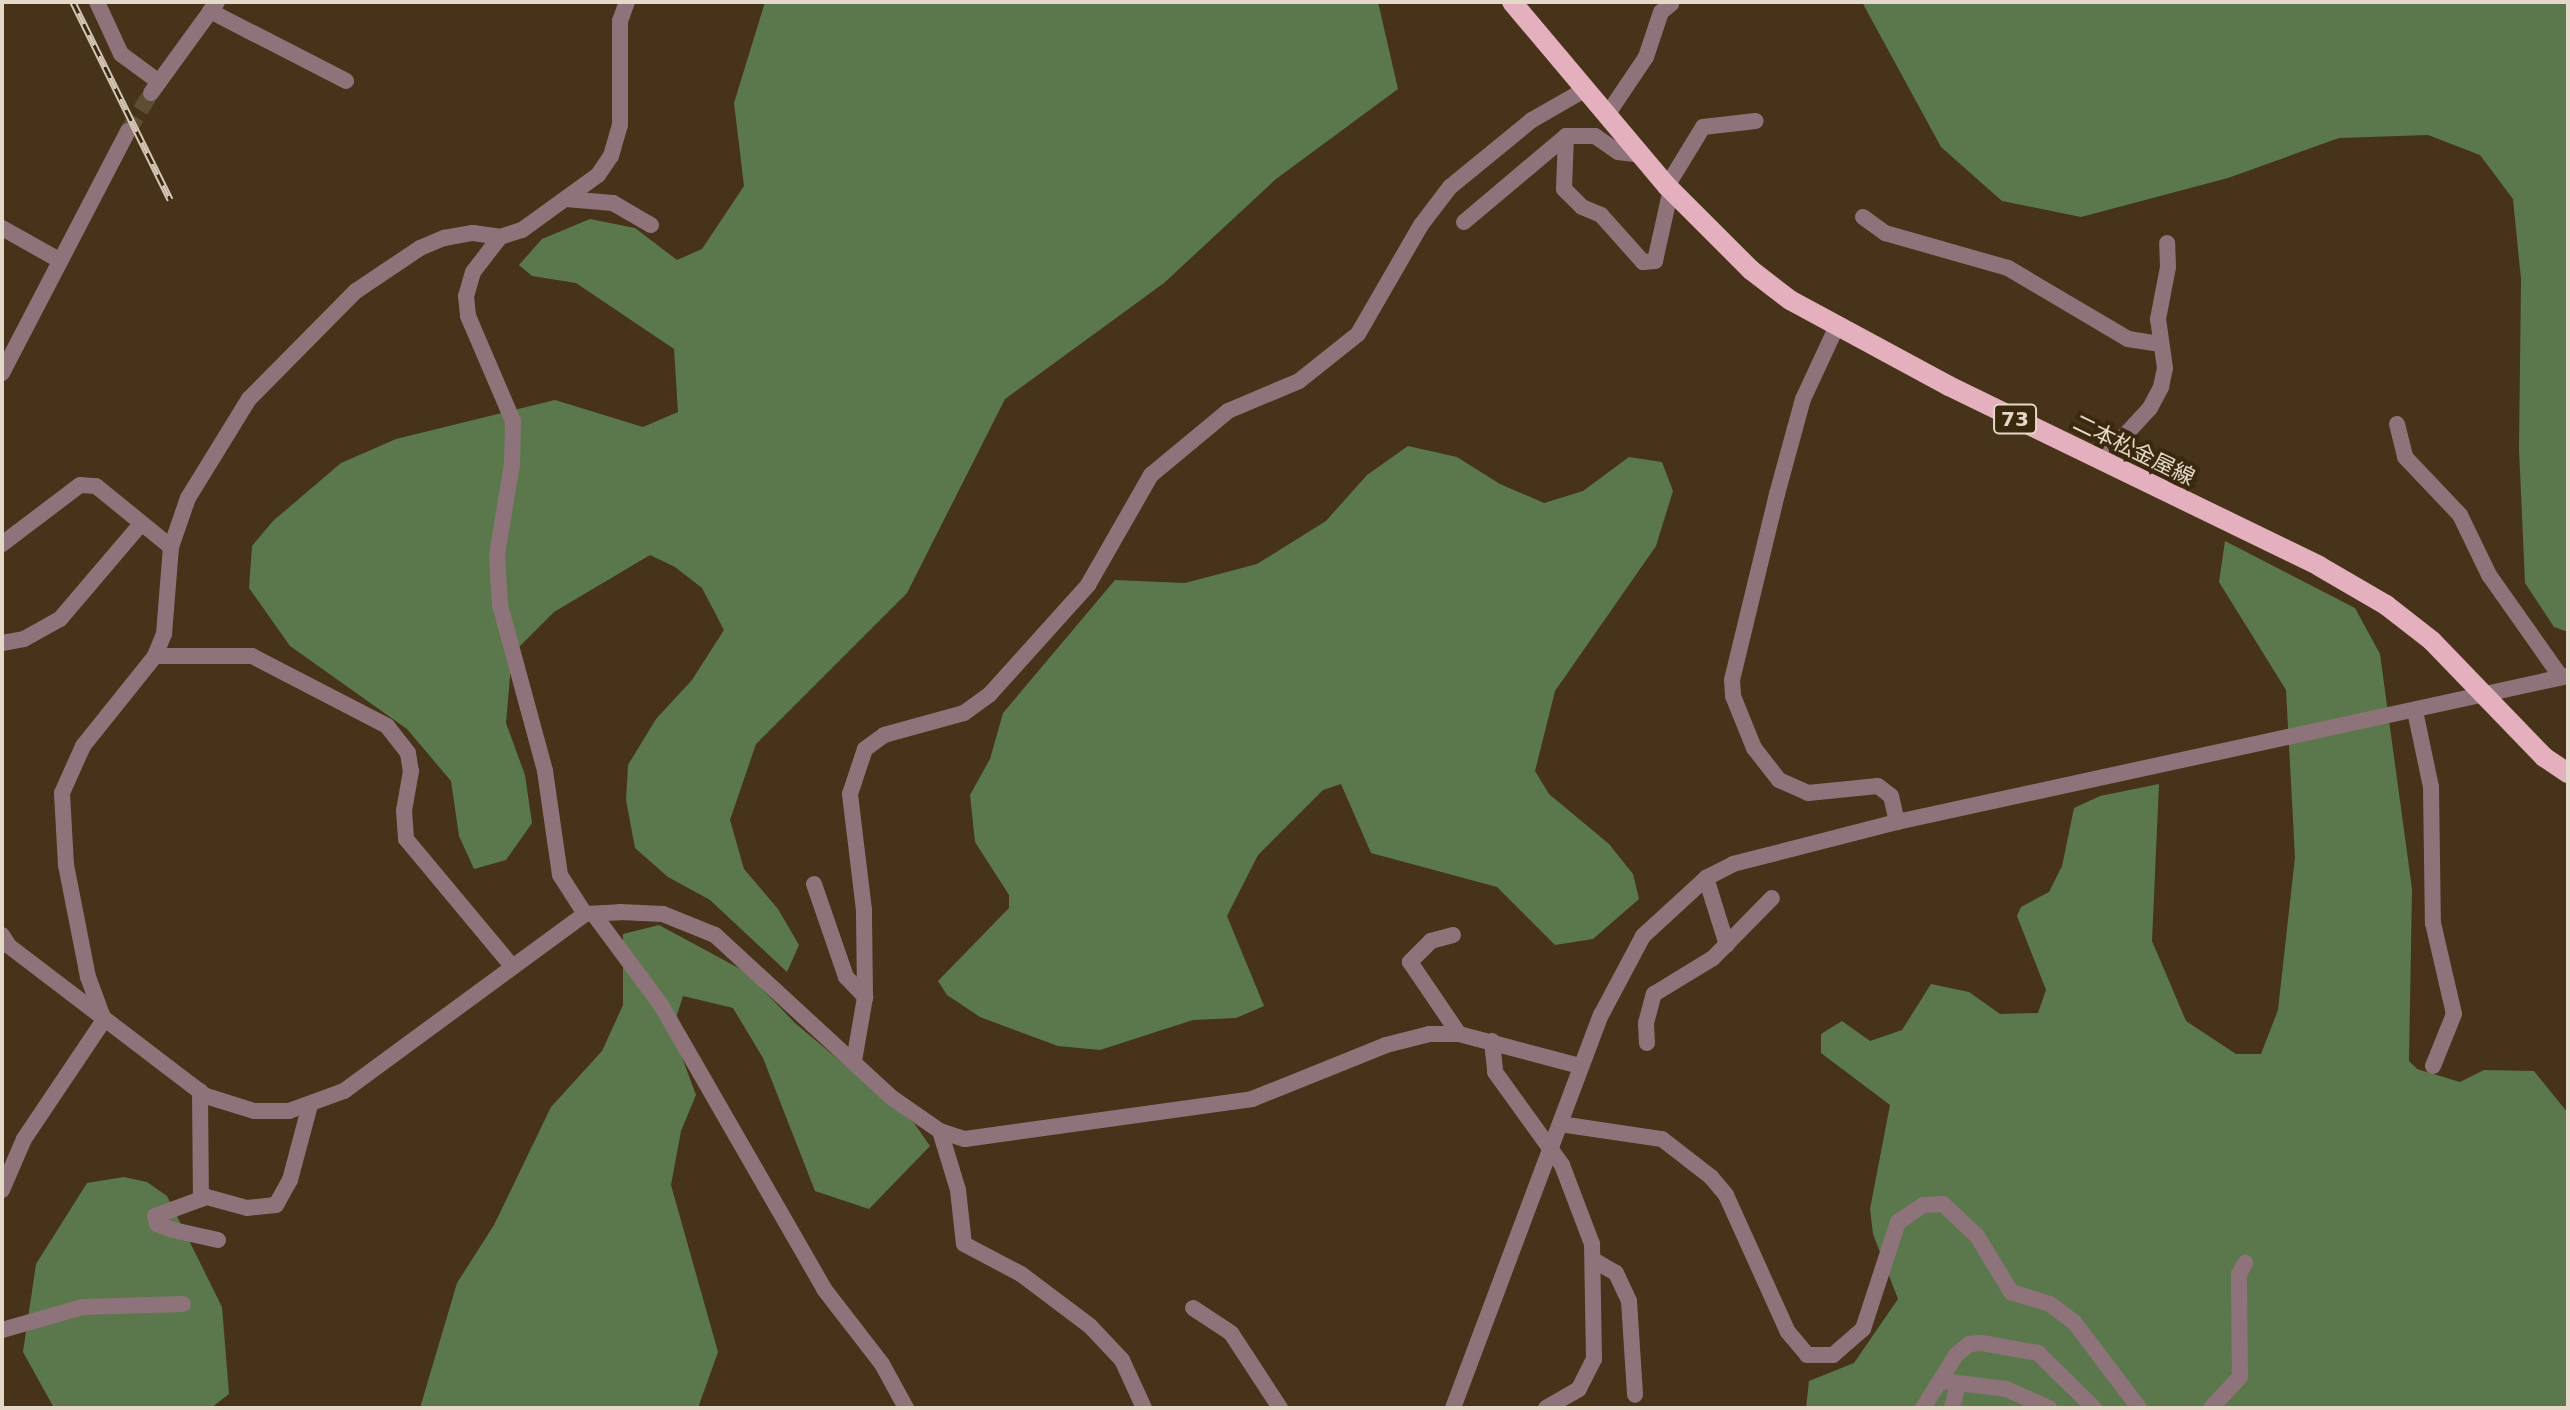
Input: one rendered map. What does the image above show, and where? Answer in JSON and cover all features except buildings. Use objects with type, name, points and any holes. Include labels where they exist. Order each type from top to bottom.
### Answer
[{"type":"main road","name":"二本松金屋線","points":[[1516,4],[1669,187],[1751,270],[1836,328],[2319,566],[2386,605],[2432,641],[2544,757],[2568,773]]},
{"type":"street","points":[[97,2],[121,54],[155,87],[214,7],[346,81]]},
{"type":"street","points":[[104,1020],[88,977],[66,865],[62,793],[83,746],[155,656],[164,634],[171,547],[188,498],[232,423],[301,342],[356,291],[420,248],[464,233],[500,237],[522,230],[598,175],[615,145],[621,111],[620,21],[627,2]]},
{"type":"street","points":[[1607,115],[1646,57],[1661,12],[1671,4]]},
{"type":"street","points":[[854,1061],[865,997],[864,910],[850,794],[865,749],[884,735],[964,713],[990,694],[1088,585],[1151,475],[1228,411],[1299,381],[1358,334],[1421,225],[1450,187],[1532,120],[1586,89]]},
{"type":"street","points":[[1566,136],[1564,189],[1582,207],[1601,215],[1643,262],[1655,261],[1669,187],[1703,127],[1756,121]]},
{"type":"street","points":[[2,373],[128,131]]},
{"type":"street","points":[[1464,222],[1566,136],[1595,136],[1618,152],[1641,155]]},
{"type":"street","points":[[566,199],[613,203],[651,225]]},
{"type":"street","points":[[1863,217],[1885,233],[2008,268],[2128,339],[2158,344]]},
{"type":"street","points":[[2,228],[59,260]]},
{"type":"street","points":[[500,237],[473,272],[466,296],[468,316],[513,421],[512,464],[497,555],[500,605],[545,771],[560,875],[612,946],[661,1005],[824,1289],[882,1364],[906,1408]]},
{"type":"street","points":[[2101,461],[2150,408],[2161,387],[2165,368],[2158,344],[2167,243]]},
{"type":"street","points":[[1836,328],[1803,399],[1732,680],[1733,696],[1754,748],[1779,780],[1808,793],[1878,786],[1891,796],[1897,822]]},
{"type":"street","points":[[1454,1408],[1580,1066],[1643,936],[1706,878],[1747,860],[1897,822],[2486,697],[2564,677],[2489,575],[2460,515],[2405,457],[2397,424]]},
{"type":"street","points":[[2,544],[80,485],[96,486],[140,525],[171,547]]},
{"type":"street","points":[[2,643],[24,639],[60,619],[140,525]]},
{"type":"street","points":[[155,656],[252,656],[387,726],[408,753],[411,771],[404,810],[406,839],[511,965]]},
{"type":"street","points":[[2415,711],[2431,787],[2433,923],[2454,1014],[2433,1066]]},
{"type":"street","points":[[1706,878],[1727,945]]},
{"type":"street","points":[[814,884],[846,977],[865,997]]},
{"type":"street","points":[[1647,1043],[1646,1023],[1654,994],[1696,971],[1727,945],[1772,898]]},
{"type":"street","points":[[2,935],[104,1020],[200,1091],[228,1106],[254,1111],[289,1111],[344,1091],[511,965],[590,915],[663,914],[704,929],[891,1097],[940,1131],[980,1139],[1182,1113],[1252,1099],[1404,1040],[1459,1034],[1580,1066]]},
{"type":"street","points":[[1453,935],[1431,941],[1410,962],[1459,1034]]},
{"type":"street","points":[[2,1190],[24,1139],[104,1020]]},
{"type":"street","points":[[1492,1041],[1495,1072],[1552,1148],[1574,1194],[1595,1261],[1596,1342],[1589,1373],[1579,1389],[1546,1408]]},
{"type":"street","points":[[200,1091],[201,1199]]},
{"type":"street","points":[[218,1240],[157,1224],[160,1212],[201,1199],[264,1210],[276,1205],[290,1180],[310,1105]]},
{"type":"street","points":[[1560,1124],[1662,1139],[1711,1177],[1726,1195],[1788,1332],[1807,1355],[1833,1355],[1863,1329],[1898,1222],[1915,1208],[1943,1204],[1977,1236],[2011,1292],[2050,1304],[2074,1322],[2139,1408]]},
{"type":"street","points":[[940,1131],[958,1190],[964,1244],[1021,1274],[1090,1326],[1122,1360],[1144,1408]]},
{"type":"street","points":[[1595,1261],[1616,1273],[1629,1301],[1635,1395]]},
{"type":"street","points":[[2211,1408],[2240,1377],[2239,1274],[2245,1263]]},
{"type":"street","points":[[2,1330],[83,1307],[183,1304]]},
{"type":"street","points":[[1193,1308],[1231,1333],[1280,1408]]},
{"type":"street","points":[[2,1315],[2,1340]]},
{"type":"street","points":[[1952,1408],[1950,1383],[1956,1355],[1969,1344],[2020,1347],[2044,1357],[2094,1408]]},
{"type":"street","points":[[1923,1408],[1950,1383],[2006,1389],[2049,1408]]},
{"type":"green space","points":[[765,2],[1378,2],[1398,89],[1276,179],[1164,283],[1005,399],[907,593],[756,744],[730,820],[744,869],[778,909],[799,945],[787,972],[710,900],[668,877],[635,848],[626,800],[628,765],[656,719],[692,680],[724,630],[702,588],[675,567],[650,555],[554,612],[512,654],[506,723],[525,775],[532,823],[506,860],[474,869],[459,836],[451,781],[407,729],[290,646],[249,588],[252,546],[273,521],[341,463],[396,439],[555,400],[643,427],[678,412],[674,349],[576,283],[532,276],[519,265],[542,239],[590,219],[635,228],[677,260],[702,249],[744,186],[734,103]]},
{"type":"green space","points":[[1862,2],[2568,2],[2568,632],[2554,627],[2525,583],[2519,449],[2521,279],[2513,199],[2480,155],[2428,135],[2339,138],[2228,178],[2081,217],[2002,201],[1941,147]]},
{"type":"green space","points":[[1408,446],[1457,457],[1500,484],[1544,503],[1583,491],[1629,457],[1662,462],[1673,491],[1656,546],[1555,691],[1535,771],[1549,794],[1609,844],[1633,874],[1639,899],[1593,939],[1555,945],[1497,887],[1371,853],[1341,784],[1323,790],[1258,855],[1227,916],[1264,1006],[1236,1018],[1193,1020],[1100,1050],[1058,1046],[980,1017],[947,995],[938,981],[1009,908],[1009,895],[975,842],[970,795],[990,759],[1003,713],[1115,580],[1185,583],[1257,564],[1326,521],[1367,475]]},
{"type":"green space","points":[[2225,541],[2355,608],[2380,654],[2412,889],[2409,1061],[2417,1069],[2460,1082],[2484,1070],[2534,1071],[2568,1113],[2568,1408],[1806,1408],[1809,1381],[1854,1363],[1898,1299],[1873,1234],[1870,1209],[1890,1105],[1821,1053],[1821,1034],[1842,1021],[1870,1041],[1902,1030],[1931,984],[1969,992],[2000,1014],[2038,1013],[2046,990],[2017,916],[2021,907],[2049,892],[2062,866],[2074,808],[2100,796],[2159,784],[2152,941],[2186,1021],[2236,1054],[2261,1054],[2278,1010],[2295,857],[2286,690],[2219,582]]},
{"type":"green space","points":[[659,925],[746,972],[795,1023],[914,1123],[930,1146],[869,1209],[815,1191],[763,1058],[733,1008],[683,996],[677,1015],[680,1052],[696,1095],[681,1131],[671,1185],[718,1352],[698,1408],[420,1408],[457,1283],[494,1225],[551,1107],[602,1051],[623,1005],[623,934]]},
{"type":"green space","points":[[124,1177],[147,1182],[167,1196],[222,1307],[229,1394],[211,1408],[54,1408],[23,1352],[36,1264],[87,1183]]},
{"type":"tunnel","points":[[128,131],[151,93]]},
{"type":"railway","points":[[73,2],[170,199]]}]
